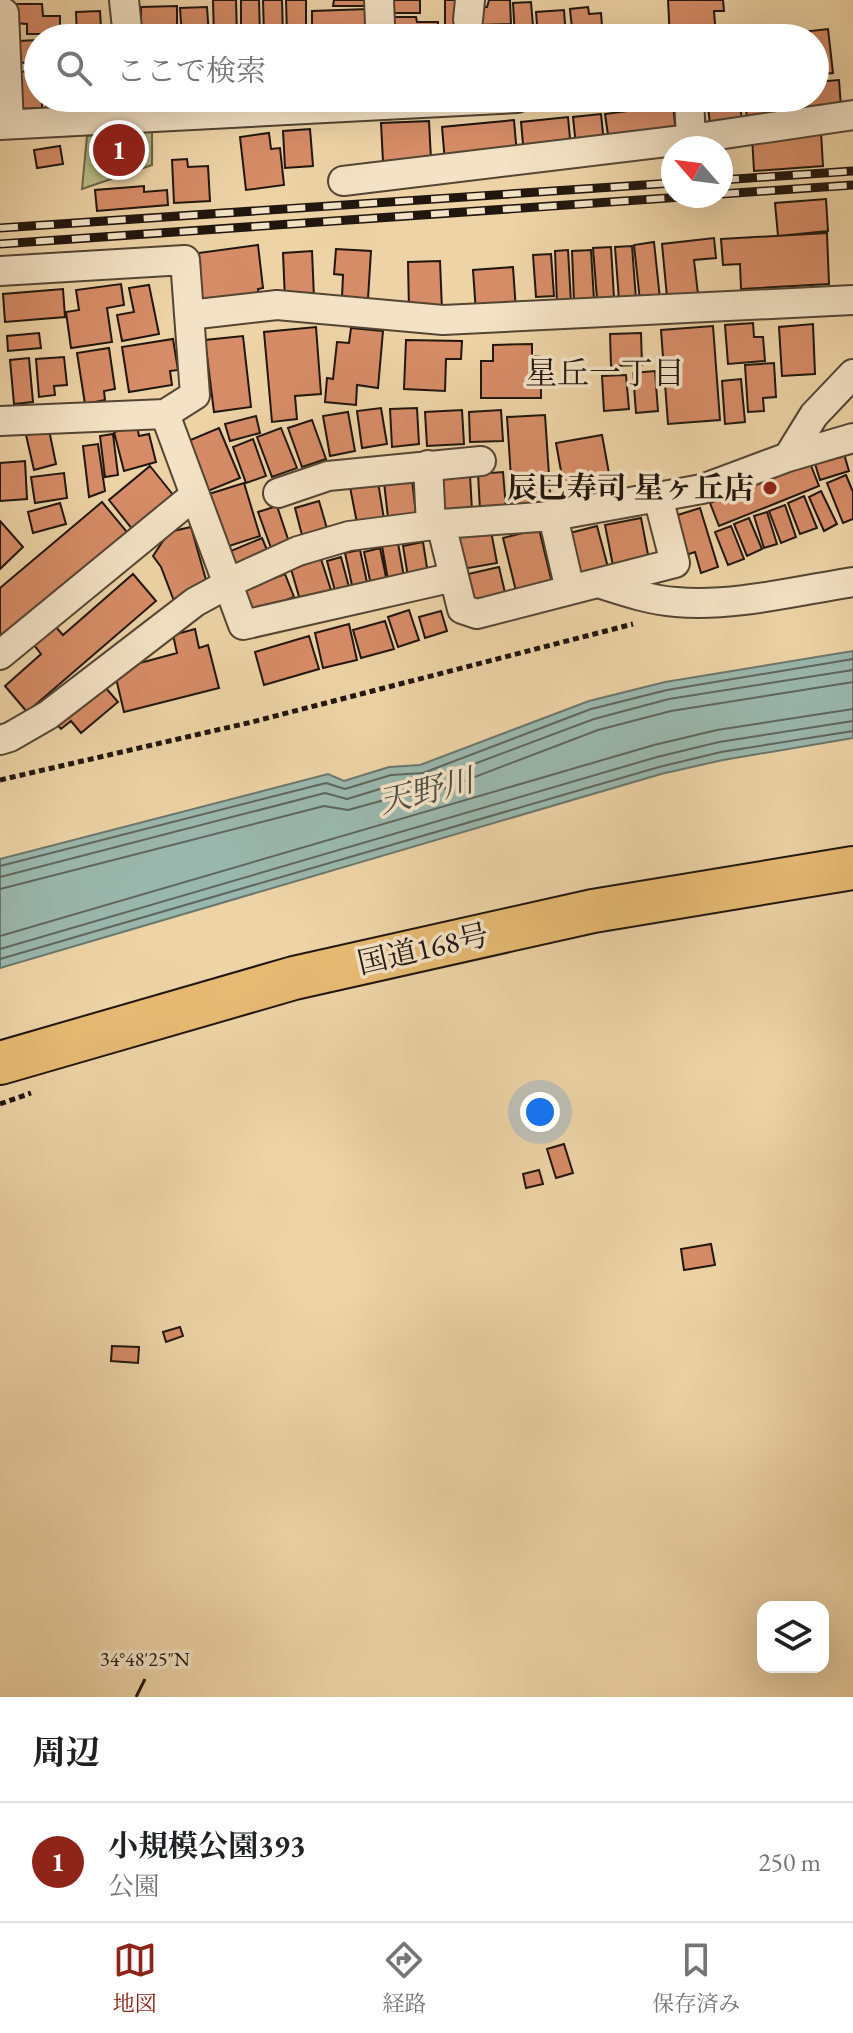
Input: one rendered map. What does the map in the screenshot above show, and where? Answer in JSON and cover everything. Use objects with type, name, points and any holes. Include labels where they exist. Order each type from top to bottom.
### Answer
[{"type":"highway","name":"国道168号","points":[[0,1063],[294,978],[593,911],[853,868]]},
{"type":"street","points":[[124,0],[127,24]]},
{"type":"street","points":[[4,13],[4,125],[104,112]]},
{"type":"street","points":[[690,112],[691,136]]},
{"type":"street","points":[[711,136],[853,115]]},
{"type":"street","points":[[343,181],[661,143]]},
{"type":"street","points":[[0,271],[185,260],[195,395],[165,414],[0,421]]},
{"type":"street","points":[[189,315],[277,305],[443,320],[853,300]]},
{"type":"street","points":[[788,457],[814,415],[853,374]]},
{"type":"street","points":[[165,414],[243,625],[454,577]]},
{"type":"street","points":[[0,740],[48,715],[195,602],[298,551],[349,536],[436,525],[553,516],[702,489],[788,457],[853,438]]},
{"type":"street","points":[[278,493],[328,476],[481,461]]},
{"type":"street","points":[[428,465],[436,525],[462,609],[477,614],[675,563],[658,497]]},
{"type":"street","points":[[0,655],[195,495]]},
{"type":"street","points":[[553,516],[570,590]]},
{"type":"street","points":[[598,583],[635,595],[675,602],[718,603],[853,582]]},
{"type":"path","points":[[0,780],[252,722],[662,617],[675,602]]},
{"type":"green space","points":[[152,130],[152,165],[82,189],[87,136]]},
{"type":"water","name":"天野川","points":[[853,651],[853,738],[661,774],[0,968],[0,859],[328,774],[344,781],[389,767],[420,765],[589,701],[665,682]]},
{"type":"building","points":[[213,0],[236,0],[237,24],[214,24]]},
{"type":"building","points":[[241,0],[259,0],[260,24],[241,24]]},
{"type":"building","points":[[263,0],[282,0],[283,24],[264,24]]},
{"type":"building","points":[[286,0],[306,0],[306,24],[287,24]]},
{"type":"building","points":[[334,0],[369,0],[369,6],[333,6]]},
{"type":"building","points":[[392,0],[420,0],[420,13],[392,13]]},
{"type":"building","points":[[445,0],[461,0],[469,24],[445,24]]},
{"type":"building","points":[[489,0],[510,0],[511,24],[479,24],[478,7],[487,7]]},
{"type":"building","points":[[668,0],[723,0],[724,11],[714,11],[715,24],[669,24]]},
{"type":"building","points":[[531,2],[533,24],[514,24],[513,3]]},
{"type":"building","points":[[12,4],[42,4],[43,16],[60,16],[60,24],[12,23]]},
{"type":"building","points":[[177,6],[177,24],[141,24],[141,7]]},
{"type":"building","points":[[207,7],[208,24],[181,24],[180,8]]},
{"type":"building","points":[[588,7],[589,14],[601,13],[602,24],[572,24],[570,9]]},
{"type":"building","points":[[368,9],[368,24],[312,24],[312,11]]},
{"type":"building","points":[[564,10],[565,24],[537,24],[536,12]]},
{"type":"building","points":[[100,11],[101,24],[76,24],[76,12]]},
{"type":"building","points":[[389,17],[416,17],[417,22],[438,22],[438,24],[389,24]]},
{"type":"building","points":[[829,38],[833,73],[829,73]]},
{"type":"building","points":[[18,41],[24,41],[24,63],[19,63]]},
{"type":"building","points":[[14,72],[24,72],[24,109],[16,109]]},
{"type":"building","points":[[839,80],[841,107],[829,108],[829,81]]},
{"type":"building","points":[[674,112],[676,133],[609,142],[605,114]]},
{"type":"building","points":[[709,112],[741,112],[742,120],[710,124]]},
{"type":"building","points":[[746,112],[783,112],[783,114],[747,119]]},
{"type":"building","points":[[601,114],[604,143],[576,146],[573,117]]},
{"type":"building","points":[[568,117],[571,149],[524,155],[521,122]]},
{"type":"building","points":[[514,120],[517,155],[445,162],[442,127]]},
{"type":"building","points":[[429,121],[431,159],[383,162],[381,123]]},
{"type":"building","points":[[310,129],[313,166],[285,168],[283,131]]},
{"type":"building","points":[[821,132],[823,166],[754,171],[752,136]]},
{"type":"building","points":[[269,133],[271,149],[280,148],[284,185],[246,190],[240,137]]},
{"type":"building","points":[[60,146],[63,164],[37,168],[34,150]]},
{"type":"building","points":[[187,159],[188,167],[208,166],[210,201],[174,203],[172,160]]},
{"type":"building","points":[[144,186],[144,192],[167,190],[168,205],[97,211],[95,190]]},
{"type":"building","points":[[826,199],[828,231],[778,236],[775,203]]},
{"type":"building","points":[[827,233],[829,284],[741,289],[740,264],[723,265],[721,239]]},
{"type":"building","points":[[714,238],[716,258],[694,260],[698,294],[667,297],[662,244]]},
{"type":"building","points":[[654,242],[660,299],[640,301],[634,245]]},
{"type":"building","points":[[258,245],[263,288],[258,289],[259,298],[198,306],[191,254]]},
{"type":"building","points":[[632,246],[636,299],[619,300],[615,247]]},
{"type":"building","points":[[611,247],[614,298],[597,299],[593,248]]},
{"type":"building","points":[[336,249],[371,251],[368,299],[342,297],[343,275],[334,274]]},
{"type":"building","points":[[568,250],[571,302],[557,303],[555,251]]},
{"type":"building","points":[[591,250],[594,300],[574,301],[572,251]]},
{"type":"building","points":[[312,251],[314,298],[285,300],[283,253]]},
{"type":"building","points":[[551,254],[554,296],[536,297],[533,255]]},
{"type":"building","points":[[440,261],[442,310],[409,311],[408,262]]},
{"type":"building","points":[[513,267],[516,311],[476,313],[473,270]]},
{"type":"building","points":[[121,284],[124,305],[107,308],[112,342],[71,348],[66,312],[79,310],[76,290]]},
{"type":"building","points":[[149,285],[159,334],[122,341],[117,315],[134,312],[129,288]]},
{"type":"building","points":[[63,289],[65,317],[5,322],[3,294]]},
{"type":"building","points":[[753,323],[754,337],[763,337],[765,361],[728,364],[725,325]]},
{"type":"building","points":[[813,324],[815,374],[782,376],[779,327]]},
{"type":"building","points":[[713,326],[720,420],[668,424],[661,330]]},
{"type":"building","points":[[316,327],[321,394],[295,396],[297,419],[272,422],[264,332]]},
{"type":"building","points":[[351,328],[383,331],[378,388],[357,385],[356,405],[325,402],[327,378],[333,379],[337,342],[349,343]]},
{"type":"building","points":[[39,333],[41,348],[8,351],[7,336]]},
{"type":"building","points":[[641,333],[642,365],[611,366],[610,334]]},
{"type":"building","points":[[243,336],[251,407],[214,412],[205,340]]},
{"type":"building","points":[[173,339],[178,370],[170,371],[172,385],[129,392],[122,347]]},
{"type":"building","points":[[406,340],[462,341],[461,359],[446,359],[445,391],[404,389]]},
{"type":"building","points":[[532,344],[532,356],[541,357],[541,398],[481,398],[481,361],[493,361],[493,345]]},
{"type":"building","points":[[109,348],[115,389],[104,391],[105,400],[85,404],[77,353]]},
{"type":"building","points":[[64,357],[67,385],[54,386],[55,395],[39,397],[36,359]]},
{"type":"building","points":[[29,358],[33,402],[14,404],[10,360]]},
{"type":"building","points":[[774,363],[776,397],[763,398],[764,411],[748,412],[745,365]]},
{"type":"building","points":[[655,371],[658,411],[636,413],[633,373]]},
{"type":"building","points":[[626,375],[629,409],[604,411],[602,376]]},
{"type":"building","points":[[741,379],[745,422],[725,424],[722,381]]},
{"type":"building","points":[[381,408],[387,444],[362,448],[357,411]]},
{"type":"building","points":[[417,408],[419,444],[392,447],[390,409]]},
{"type":"building","points":[[462,410],[464,444],[427,446],[425,412]]},
{"type":"building","points":[[501,410],[503,441],[470,442],[469,412]]},
{"type":"building","points":[[348,412],[355,451],[330,456],[323,416]]},
{"type":"building","points":[[545,415],[551,505],[513,508],[507,417]]},
{"type":"building","points":[[256,416],[260,433],[230,441],[225,424]]},
{"type":"building","points":[[312,420],[326,459],[302,467],[288,428]]},
{"type":"building","points":[[137,426],[139,436],[149,434],[156,462],[124,471],[114,432]]},
{"type":"building","points":[[219,428],[240,478],[208,491],[188,441]]},
{"type":"building","points":[[281,428],[297,468],[272,477],[257,437]]},
{"type":"building","points":[[49,430],[56,464],[34,470],[26,435]]},
{"type":"building","points":[[113,434],[118,475],[105,477],[100,436]]},
{"type":"building","points":[[602,435],[612,490],[566,499],[556,443]]},
{"type":"building","points":[[253,439],[266,476],[246,483],[233,447]]},
{"type":"building","points":[[98,444],[105,491],[89,497],[83,446]]},
{"type":"building","points":[[844,454],[849,471],[820,480],[815,464]]},
{"type":"building","points":[[25,461],[27,499],[0,501],[0,463]]},
{"type":"building","points":[[810,463],[819,486],[719,526],[710,503]]},
{"type":"building","points":[[150,466],[174,496],[133,530],[109,500]]},
{"type":"building","points":[[503,472],[506,508],[480,510],[478,474]]},
{"type":"building","points":[[64,473],[67,498],[35,503],[31,477]]},
{"type":"building","points":[[470,475],[472,511],[445,513],[442,477]]},
{"type":"building","points":[[846,475],[853,492],[853,519],[843,523],[827,483]]},
{"type":"building","points":[[412,479],[416,515],[388,518],[384,482]]},
{"type":"building","points":[[378,482],[384,519],[357,523],[350,487]]},
{"type":"building","points":[[244,483],[260,536],[226,547],[209,494]]},
{"type":"building","points":[[821,491],[837,524],[824,531],[809,497]]},
{"type":"building","points":[[804,496],[817,528],[800,534],[788,503]]},
{"type":"building","points":[[319,501],[328,532],[303,539],[295,508]]},
{"type":"building","points":[[102,502],[127,532],[0,638],[0,588]]},
{"type":"building","points":[[60,503],[66,524],[33,533],[28,512]]},
{"type":"building","points":[[785,505],[796,537],[781,543],[769,511]]},
{"type":"building","points":[[277,506],[289,542],[271,548],[258,512]]},
{"type":"building","points":[[700,508],[718,567],[701,573],[695,552],[677,558],[665,519]]},
{"type":"building","points":[[767,512],[777,544],[764,548],[754,516]]},
{"type":"building","points":[[641,518],[650,565],[614,571],[605,525]]},
{"type":"building","points":[[749,518],[762,549],[747,556],[734,524]]},
{"type":"building","points":[[0,521],[23,547],[0,569]]},
{"type":"building","points":[[597,526],[609,571],[574,581],[562,535]]},
{"type":"building","points":[[731,526],[744,559],[728,565],[715,532]]},
{"type":"building","points":[[191,527],[208,587],[174,601],[161,567],[153,556],[169,532]]},
{"type":"building","points":[[539,529],[553,587],[517,595],[503,538]]},
{"type":"building","points":[[491,531],[497,563],[463,569],[447,538]]},
{"type":"building","points":[[262,538],[270,557],[233,572],[226,553]]},
{"type":"building","points":[[423,542],[428,574],[408,577],[403,546]]},
{"type":"building","points":[[398,543],[404,577],[388,580],[382,546]]},
{"type":"building","points":[[380,548],[387,582],[371,585],[364,552]]},
{"type":"building","points":[[360,550],[368,587],[353,590],[345,553]]},
{"type":"building","points":[[341,557],[349,587],[335,591],[327,561]]},
{"type":"building","points":[[321,559],[331,590],[300,600],[291,569]]},
{"type":"building","points":[[499,567],[506,597],[462,607],[455,577]]},
{"type":"building","points":[[133,574],[156,601],[27,712],[5,686],[41,654],[34,645],[55,626],[63,635]]},
{"type":"building","points":[[285,574],[294,597],[249,614],[240,591]]},
{"type":"building","points":[[409,610],[419,640],[398,647],[388,617]]},
{"type":"building","points":[[441,611],[447,631],[425,638],[419,617]]},
{"type":"building","points":[[385,621],[394,649],[361,658],[353,630]]},
{"type":"building","points":[[349,624],[357,660],[323,668],[315,633]]},
{"type":"building","points":[[195,629],[199,648],[208,645],[219,688],[124,712],[114,670],[177,653],[173,635]]},
{"type":"building","points":[[309,636],[319,669],[264,685],[255,652]]},
{"type":"building","points":[[98,679],[118,702],[81,733],[71,721],[61,729],[51,718]]},
{"type":"building","points":[[564,1144],[573,1173],[556,1178],[547,1149]]},
{"type":"building","points":[[539,1170],[543,1184],[526,1188],[523,1174]]},
{"type":"building","points":[[711,1244],[715,1265],[684,1270],[681,1249]]},
{"type":"building","points":[[180,1327],[183,1336],[166,1342],[163,1332]]},
{"type":"building","points":[[112,1346],[139,1347],[138,1363],[111,1361]]},
{"type":"railway","points":[[733,179],[853,171]]},
{"type":"railway","points":[[0,228],[661,184]]},
{"type":"railway","points":[[733,193],[853,185]]},
{"type":"railway","points":[[0,244],[661,198]]},
{"type":"place","name":"小規模公園393","points":[[119,150]]},
{"type":"place","name":"辰巳寿司 星ヶ丘店","points":[[770,488]]},
{"type":"district","name":"星丘一丁目","points":[[605,373]]}]
